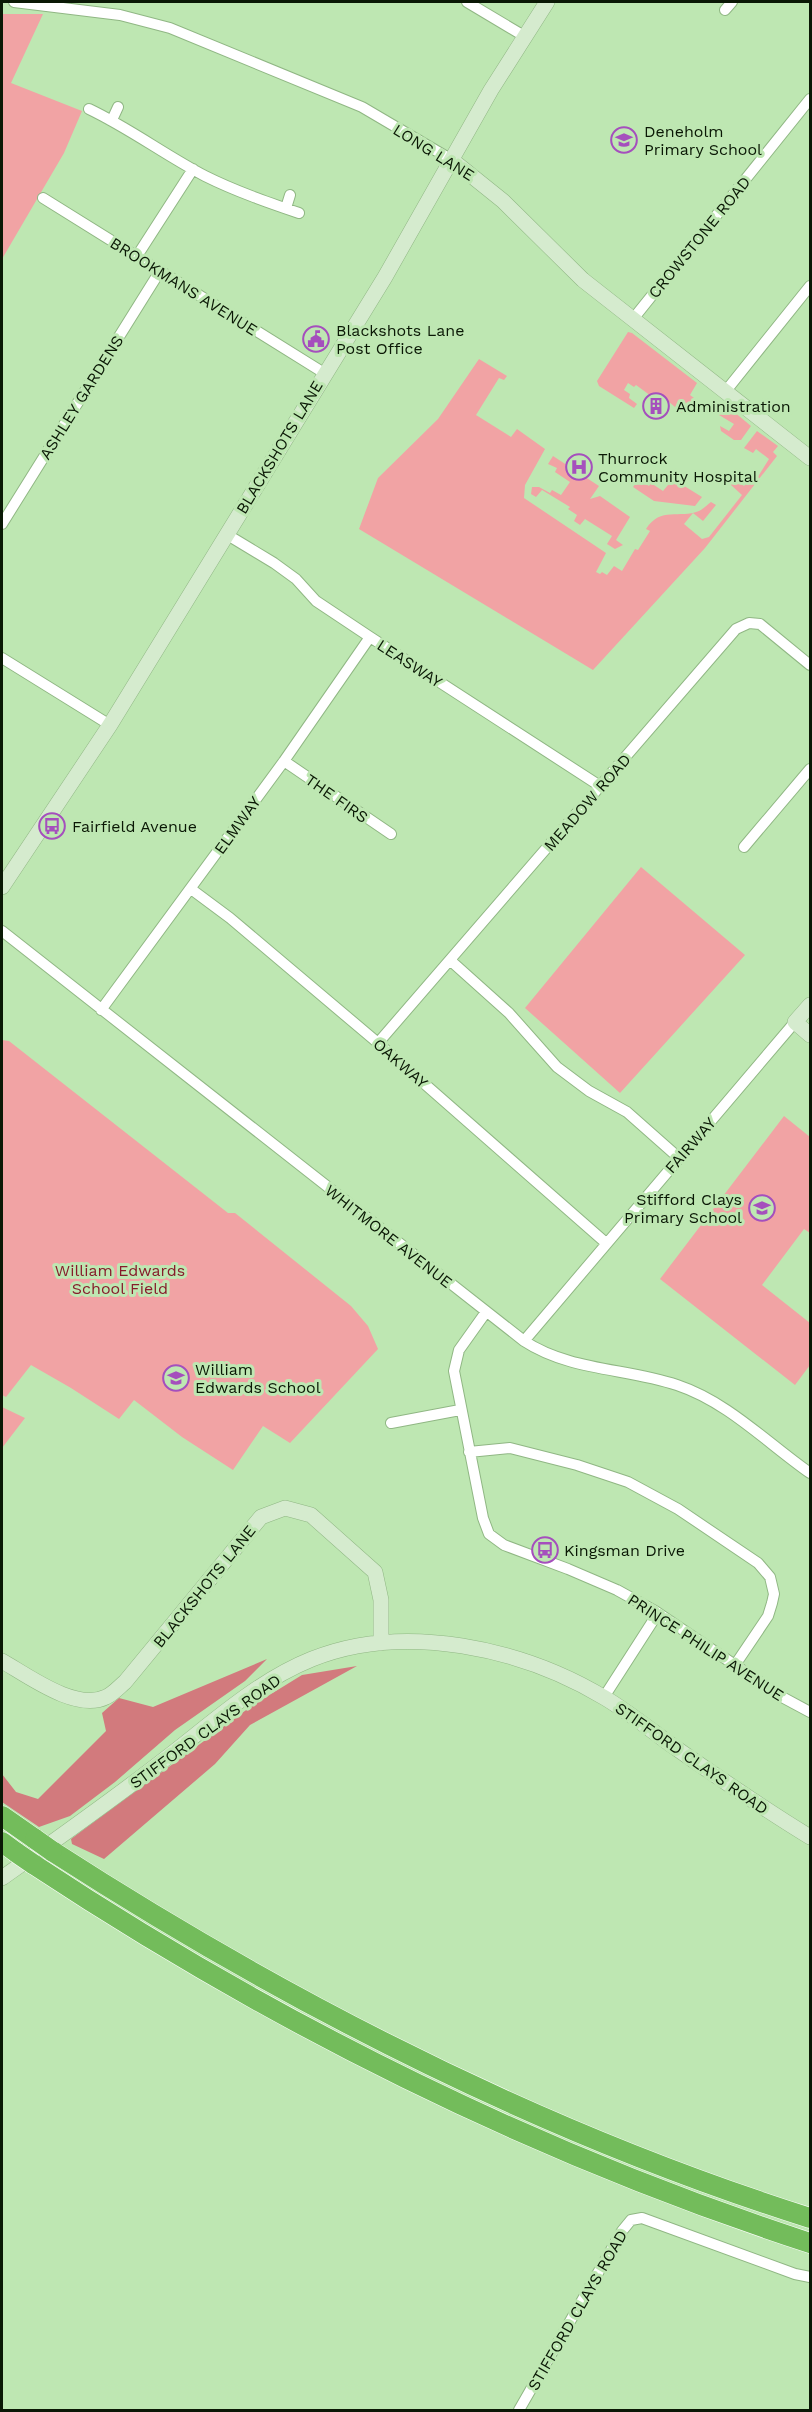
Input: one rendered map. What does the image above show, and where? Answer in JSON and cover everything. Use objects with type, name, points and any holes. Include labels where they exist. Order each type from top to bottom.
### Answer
[{"type":"highway","points":[[2,1816],[148,1912],[238,1964],[422,2062],[560,2125],[662,2167],[810,2218]]},
{"type":"highway","points":[[17,1853],[180,1957],[286,2017],[398,2075],[539,2141],[622,2176],[702,2207],[810,2243]]},
{"type":"street","name":"LONG LANE","points":[[15,2],[84,6],[170,28],[226,49],[362,107],[452,160],[504,201],[583,280],[810,458]]},
{"type":"street","points":[[466,2],[524,36]]},
{"type":"street","name":"BLACKSHOTS LANE","points":[[2,887],[110,725],[385,277],[524,36],[547,2]]},
{"type":"street","name":"CROWSTONE ROAD","points":[[633,319],[810,99]]},
{"type":"street","points":[[112,120],[118,107]]},
{"type":"street","points":[[89,109],[112,120],[193,169],[246,194],[299,213]]},
{"type":"street","points":[[137,256],[193,169]]},
{"type":"street","points":[[285,208],[290,195]]},
{"type":"street","name":"BROOKMANS AVENUE","points":[[43,198],[324,374]]},
{"type":"street","name":"ASHLEY GARDENS","points":[[2,524],[160,271]]},
{"type":"street","points":[[725,392],[810,286]]},
{"type":"street","name":"LEASWAY","points":[[226,534],[296,579],[316,601],[600,786]]},
{"type":"street","name":"MEADOW ROAD","points":[[378,1043],[451,962],[736,629],[749,623],[760,624],[810,665]]},
{"type":"street","name":"ELMWAY","points":[[101,1010],[284,761],[370,637]]},
{"type":"street","points":[[2,658],[110,725]]},
{"type":"street","name":"THE FIRS","points":[[284,761],[391,834]]},
{"type":"street","points":[[744,847],[810,769]]},
{"type":"street","name":"OAKWAY","points":[[191,889],[230,918],[378,1043],[606,1243]]},
{"type":"street","name":"WHITMORE AVENUE","points":[[2,931],[524,1341],[558,1358],[661,1381],[696,1392],[728,1411],[810,1473]]},
{"type":"street","points":[[451,962],[509,1013],[557,1067],[589,1091],[627,1112],[679,1158]]},
{"type":"street","name":"FAIRWAY","points":[[524,1341],[810,1005]]},
{"type":"street","points":[[795,1022],[810,1035]]},
{"type":"street","name":"PRINCE PHILIP AVENUE","points":[[486,1312],[464,1341],[455,1360],[454,1371],[483,1518],[489,1534],[504,1545],[588,1577],[658,1613],[782,1696],[810,1712]]},
{"type":"street","points":[[391,1423],[460,1410]]},
{"type":"street","points":[[469,1452],[510,1448],[577,1465],[628,1482],[678,1509],[758,1563],[770,1577],[774,1594],[772,1603],[768,1616],[735,1665]]},
{"type":"street","name":"BLACKSHOTS LANE","points":[[2,1661],[53,1690],[76,1699],[91,1701],[106,1698],[125,1682],[261,1517],[285,1508],[311,1515],[375,1572],[381,1600],[381,1643]]},
{"type":"street","points":[[604,1697],[658,1613]]},
{"type":"street","name":"STIFFORD CLAYS ROAD","points":[[2,1878],[101,1809],[267,1682],[311,1659],[345,1649],[381,1643],[415,1641],[466,1646],[537,1665],[604,1697],[717,1777],[810,1837]]},
{"type":"street","name":"STIFFORD CLAYS ROAD","points":[[519,2410],[622,2231],[631,2220],[642,2218],[795,2274],[810,2277]]},
{"type":"green space","points":[[2,14],[43,14],[11,83],[82,111],[64,153],[2,259]]},
{"type":"green space","points":[[628,332],[697,383],[690,395],[694,398],[682,413],[668,401],[666,403],[652,394],[651,396],[636,385],[634,387],[628,383],[624,390],[637,404],[634,408],[599,386],[597,381]]},
{"type":"green space","points":[[479,359],[507,376],[504,380],[499,378],[476,415],[511,437],[517,429],[545,449],[525,485],[524,498],[606,553],[596,572],[600,574],[602,572],[607,575],[614,566],[622,571],[635,549],[638,550],[650,531],[646,529],[652,522],[664,515],[692,513],[711,502],[716,505],[703,521],[693,513],[684,524],[702,539],[709,537],[742,495],[731,485],[736,480],[744,486],[749,480],[754,483],[769,459],[756,449],[753,453],[744,448],[757,431],[778,446],[773,452],[777,456],[705,548],[593,670],[359,529],[378,478],[438,419]]},
{"type":"green space","points":[[721,401],[751,426],[741,440],[734,440],[721,431],[720,426],[729,431],[734,424],[714,412]]},
{"type":"green space","points":[[553,456],[599,486],[590,499],[600,496],[630,517],[616,540],[623,545],[615,549],[607,544],[612,536],[585,519],[580,525],[574,521],[577,515],[568,509],[570,507],[542,490],[536,497],[531,494],[532,487],[539,487],[550,493],[552,490],[561,495],[570,482],[555,472],[557,468],[548,464]]},
{"type":"green space","points":[[639,479],[663,491],[673,479],[702,497],[695,506],[654,501],[633,487]]},
{"type":"green space","points":[[641,867],[745,955],[620,1093],[525,1008]]},
{"type":"green space","name":"William Edwards School Field","points":[[2,1040],[9,1041],[228,1213],[235,1213],[351,1306],[368,1326],[378,1349],[290,1443],[263,1426],[233,1470],[182,1437],[134,1400],[119,1419],[31,1365],[6,1397],[2,1395]]},
{"type":"green space","name":"Stifford Clays Primary School","points":[[784,1116],[810,1137],[810,1233],[804,1229],[762,1285],[810,1323],[810,1365],[795,1385],[660,1279]]},
{"type":"green space","points":[[2,1407],[25,1418],[2,1448]]},
{"type":"shaded area","points":[[267,1659],[245,1681],[175,1730],[115,1782],[70,1816],[39,1827],[2,1802],[2,1774],[16,1792],[38,1799],[106,1731],[102,1713],[119,1698],[153,1707]]},
{"type":"shaded area","points":[[357,1666],[250,1725],[215,1764],[104,1859],[72,1844],[71,1839],[253,1705],[302,1675]]},
{"type":"place","name":"Deneholm Primary School","points":[[624,140]]},
{"type":"place","name":"Blackshots Lane Post Office","points":[[316,339]]},
{"type":"place","name":"Administration","points":[[656,406]]},
{"type":"place","name":"Thurrock Community Hospital","points":[[579,467]]},
{"type":"place","name":"Fairfield Avenue","points":[[52,826]]},
{"type":"place","name":"Stifford Clays Primary School","points":[[762,1208]]},
{"type":"place","name":"William Edwards School","points":[[176,1378]]},
{"type":"place","name":"Kingsman Drive","points":[[545,1550]]}]
